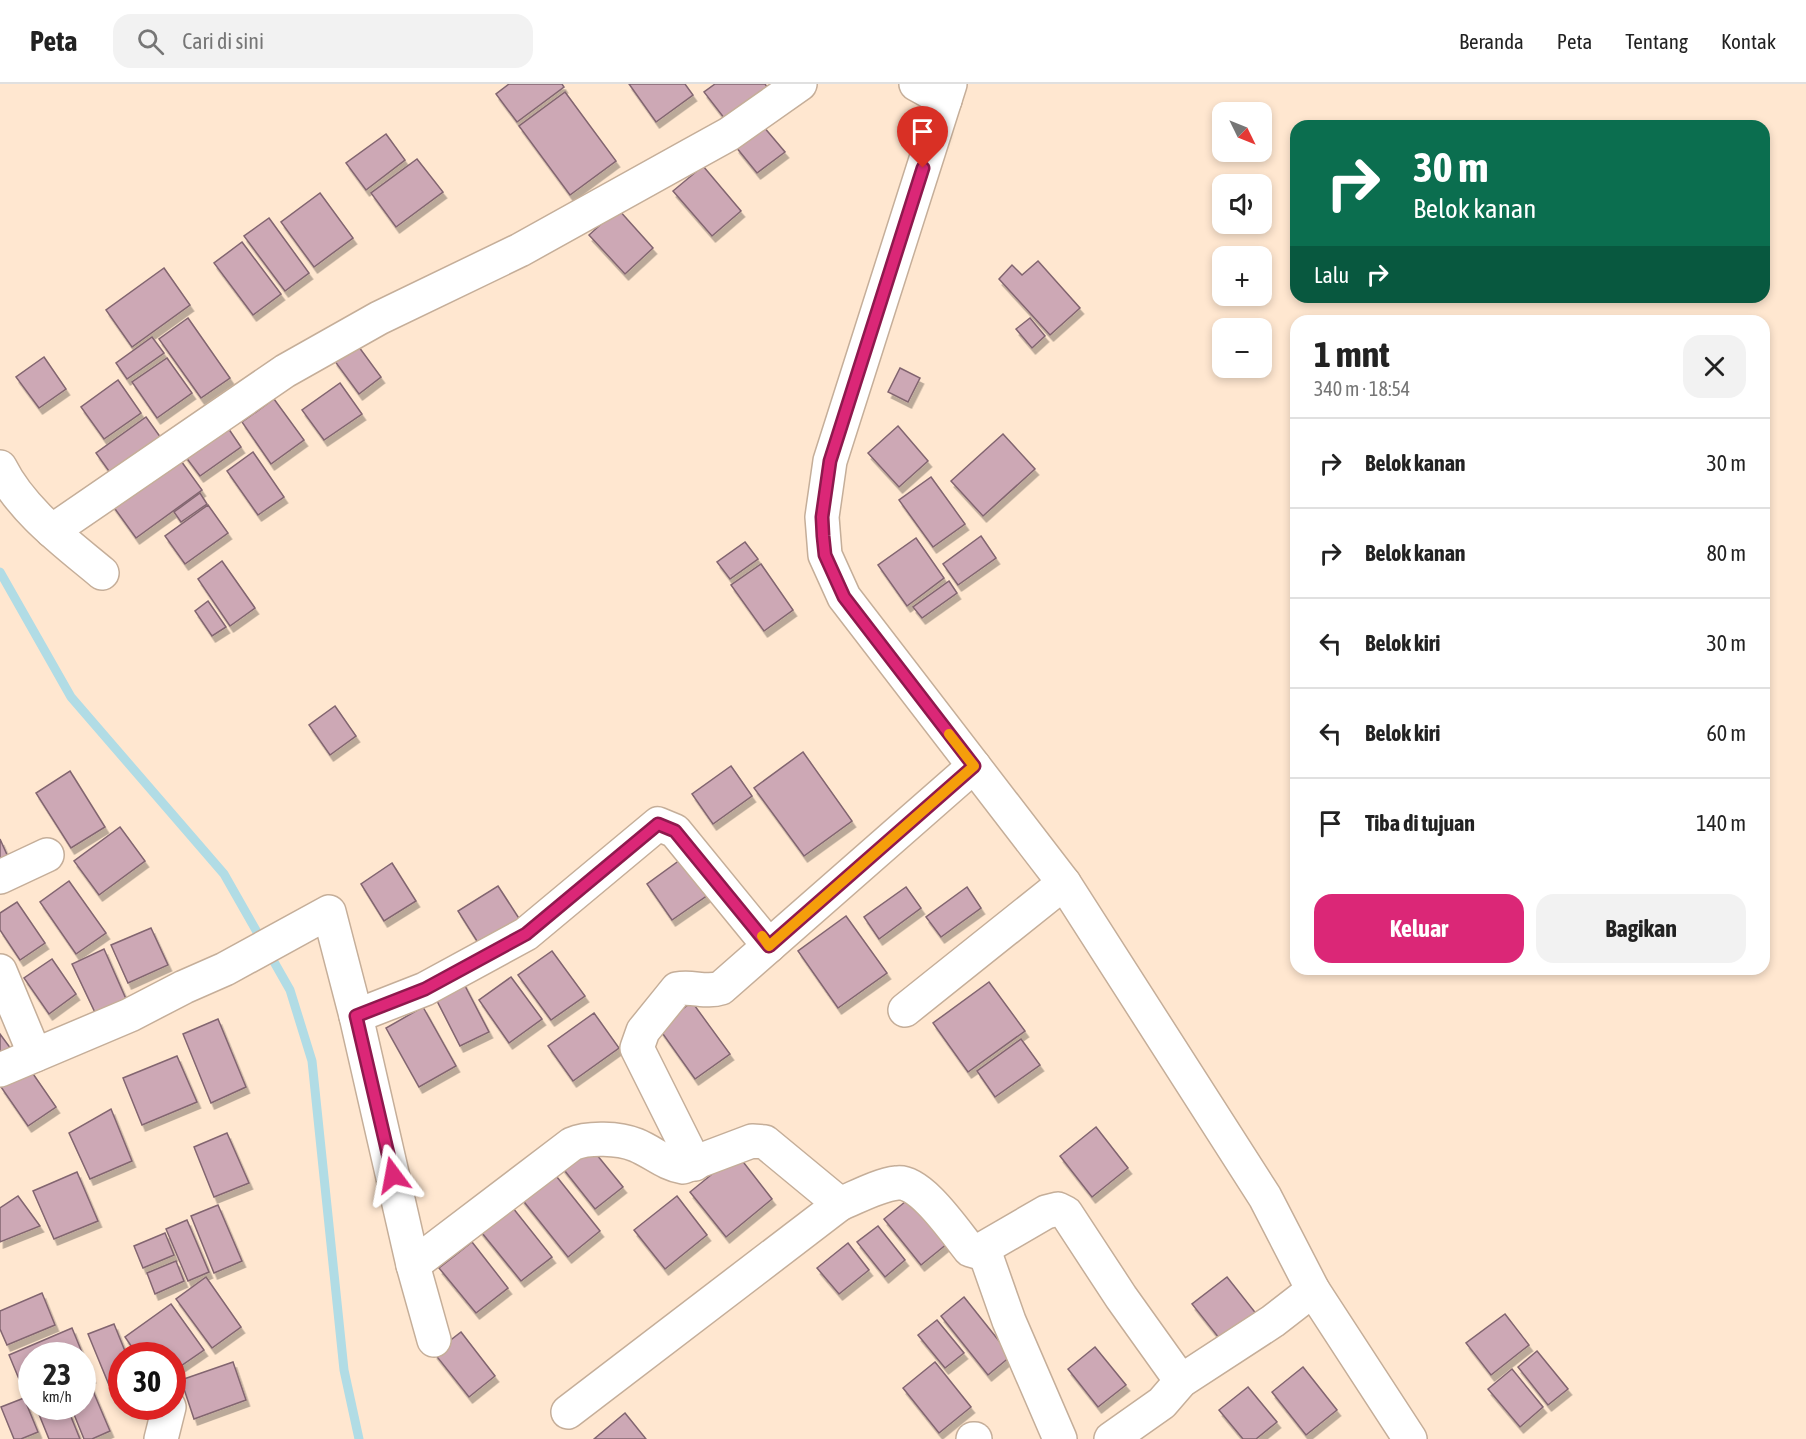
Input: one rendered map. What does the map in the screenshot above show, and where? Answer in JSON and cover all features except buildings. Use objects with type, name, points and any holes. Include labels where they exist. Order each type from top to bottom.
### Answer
[{"type":"street","points":[[52,531],[285,371],[379,318],[520,250],[710,145],[800,84]]},
{"type":"street","points":[[916,84],[947,92],[830,461],[822,517],[825,555],[844,597],[1064,883],[1265,1197],[1313,1290],[1410,1439]]},
{"type":"street","points":[[0,467],[9,486],[52,531],[102,573]]},
{"type":"street","points":[[695,1164],[637,1048],[638,1041],[677,989],[690,987],[709,992],[722,988],[974,766]]},
{"type":"street","points":[[356,1016],[425,989],[526,934],[658,824],[675,831],[769,946]]},
{"type":"street","points":[[0,877],[47,855]]},
{"type":"street","points":[[905,1010],[1064,883]]},
{"type":"street","points":[[0,1070],[130,1015],[254,955],[313,924],[329,912],[356,1016],[413,1266],[434,1340]]},
{"type":"street","points":[[0,971],[34,1055]]},
{"type":"street","points":[[413,1266],[572,1144],[582,1140],[627,1142],[671,1165],[683,1167],[752,1141],[765,1142],[840,1204]]},
{"type":"street","points":[[567,1412],[840,1204],[897,1183],[908,1184],[921,1191],[970,1250],[977,1252],[1046,1212],[1058,1209],[1066,1213],[1180,1381]]},
{"type":"street","points":[[984,1250],[1021,1351],[1060,1439]]},
{"type":"street","points":[[1111,1439],[1162,1403],[1180,1381],[1273,1322],[1313,1290]]},
{"type":"street","points":[[161,1439],[166,1420]]},
{"type":"waterway","points":[[0,572],[71,697],[224,874],[290,990],[312,1061],[344,1370],[359,1439]]},
{"type":"slow traffic","points":[[762,936],[769,946],[974,766],[949,734]]},
{"type":"route","points":[[393,1175],[356,1016],[425,989],[526,934],[658,824],[675,831],[769,946],[974,766],[844,597],[825,555],[823,536],[824,494],[830,461],[923,168]]}]
